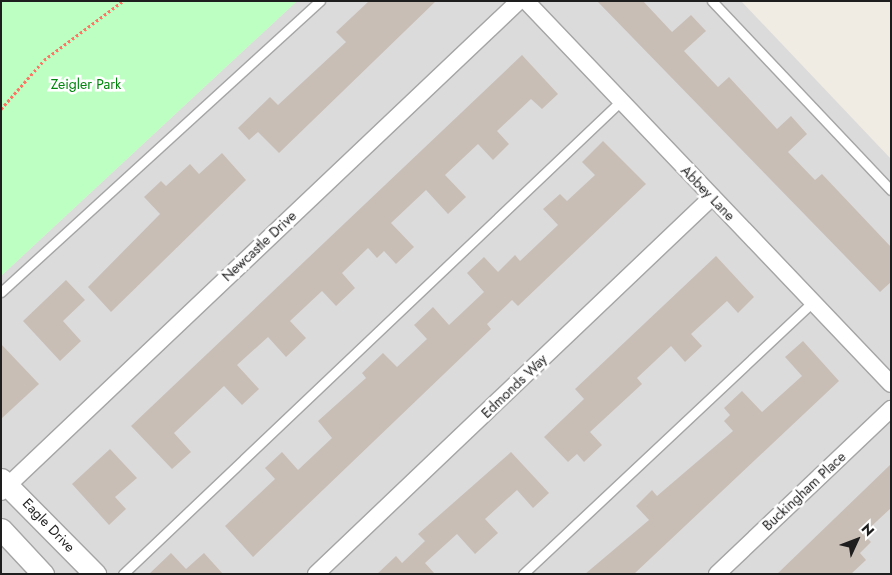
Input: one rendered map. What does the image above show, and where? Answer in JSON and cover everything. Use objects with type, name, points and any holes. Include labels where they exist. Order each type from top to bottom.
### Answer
[{"type":"street","name":"Newcastle Drive","points":[[4,485],[518,1]]},
{"type":"street","name":"Abbey Lane","points":[[526,1],[891,384]]},
{"type":"street","name":"Edmonds Way","points":[[316,574],[712,197]]},
{"type":"street","name":"Buckingham Place","points":[[718,574],[891,409]]},
{"type":"street","name":"Eagle Drive","points":[[4,485],[95,574]]},
{"type":"street","points":[[1,529],[43,574]]},
{"type":"lane","points":[[1,292],[320,1]]},
{"type":"lane","points":[[712,1],[891,190]]},
{"type":"lane","points":[[123,574],[621,101]]},
{"type":"lane","points":[[523,574],[813,302]]},
{"type":"path","points":[[1,109],[44,60],[123,1]]},
{"type":"shaded area","points":[[297,1],[741,1],[891,159],[891,574],[1,574],[1,276]]},
{"type":"green space","name":"Zeigler Park","points":[[1,1],[297,1],[1,276]]},
{"type":"building","points":[[369,1],[436,1],[279,153],[258,132],[249,140],[238,128],[270,97],[278,105],[346,42],[336,32]]},
{"type":"building","points":[[597,1],[643,1],[672,32],[691,15],[706,31],[684,51],[718,87],[729,77],[777,129],[791,116],[807,134],[788,152],[815,180],[822,174],[891,247],[891,282],[880,292]]},
{"type":"building","points":[[522,55],[558,94],[542,109],[531,99],[497,131],[509,144],[493,160],[478,144],[445,175],[466,197],[448,214],[426,190],[391,223],[414,247],[396,264],[384,251],[377,258],[368,248],[342,273],[355,288],[336,306],[322,291],[290,321],[306,338],[286,357],[268,337],[237,365],[259,389],[242,405],[224,386],[174,433],[191,452],[172,469],[131,426]]},
{"type":"building","points":[[603,141],[646,184],[518,306],[512,300],[487,324],[491,329],[253,557],[225,526],[275,479],[265,468],[282,452],[298,470],[332,438],[318,421],[366,378],[362,373],[383,353],[397,367],[427,339],[414,325],[433,307],[449,325],[484,292],[467,273],[484,257],[498,272],[515,255],[520,261],[558,225],[543,209],[560,194],[567,201],[595,175],[582,162]]},
{"type":"building","points":[[222,153],[246,180],[111,312],[88,287],[160,214],[144,197],[161,181],[166,186],[190,164],[199,174]]},
{"type":"building","points":[[716,256],[754,297],[738,313],[727,301],[691,334],[702,346],[685,362],[671,346],[637,378],[642,384],[590,432],[602,445],[584,462],[577,454],[568,462],[544,437],[584,399],[575,389]]},
{"type":"building","points":[[66,280],[85,300],[63,321],[81,341],[60,361],[23,321]]},
{"type":"building","points":[[803,341],[839,381],[634,574],[585,574],[649,520],[636,506],[652,490],[657,496],[733,431],[724,421],[730,415],[724,408],[742,391],[762,412],[802,376],[785,357]]},
{"type":"building","points":[[1,344],[39,384],[1,419]]},
{"type":"building","points":[[110,449],[137,478],[115,497],[126,509],[109,525],[72,484]]},
{"type":"building","points":[[511,452],[549,493],[533,508],[517,490],[485,519],[498,533],[475,554],[457,534],[425,563],[435,574],[377,574],[396,556],[402,563],[425,541],[418,534]]},
{"type":"building","points":[[891,464],[891,508],[863,534],[871,542],[860,553],[866,560],[851,574],[777,574]]},
{"type":"building","points":[[171,553],[186,569],[204,553],[223,574],[149,574]]}]
